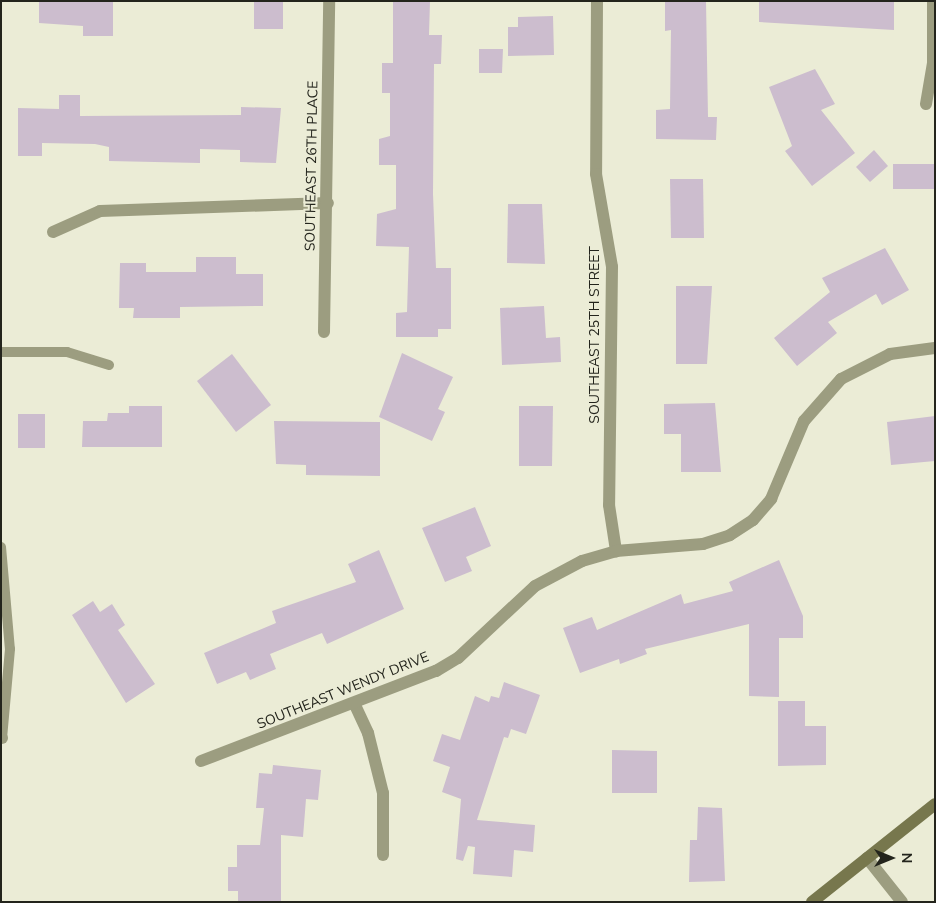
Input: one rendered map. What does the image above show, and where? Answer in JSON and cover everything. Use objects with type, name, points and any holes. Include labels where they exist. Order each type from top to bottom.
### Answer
[{"type":"main road","points":[[812,902],[935,804]]},
{"type":"street","name":"SOUTHEAST 26TH PLACE","points":[[324,332],[328,203],[329,1]]},
{"type":"street","name":"SOUTHEAST 25TH STREET","points":[[597,1],[596,174],[612,267],[609,504],[616,551]]},
{"type":"street","points":[[926,104],[933,63],[933,1]]},
{"type":"street","points":[[53,232],[100,211],[328,203]]},
{"type":"street","name":"SOUTHEAST WENDY DRIVE","points":[[201,761],[355,705],[458,658],[535,586],[582,561],[616,551],[703,544],[730,535],[753,520],[771,499],[804,421],[840,380],[890,354],[935,348]]},
{"type":"street","points":[[355,705],[368,733],[383,793],[383,855]]},
{"type":"street","points":[[868,858],[902,902]]},
{"type":"lane","points":[[1,352],[67,352],[109,365]]},
{"type":"lane","points":[[1,547],[10,649],[2,738]]},
{"type":"building","points":[[39,1],[113,1],[113,36],[83,36],[83,26],[39,23]]},
{"type":"building","points":[[254,1],[283,1],[283,29],[254,29]]},
{"type":"building","points":[[393,1],[430,1],[429,35],[442,35],[441,64],[434,64],[433,194],[436,268],[451,268],[451,329],[438,329],[438,337],[396,337],[396,313],[407,312],[409,247],[376,246],[377,214],[396,209],[396,165],[379,165],[379,139],[390,136],[390,93],[382,93],[382,63],[393,63]]},
{"type":"building","points":[[665,1],[706,1],[708,117],[717,117],[716,140],[656,139],[656,110],[670,109],[671,30],[665,31]]},
{"type":"building","points":[[759,1],[894,1],[894,30],[759,22]]},
{"type":"building","points":[[553,16],[554,55],[508,56],[508,27],[518,27],[518,17]]},
{"type":"building","points":[[479,49],[503,49],[502,73],[479,73]]},
{"type":"building","points":[[815,69],[835,104],[821,110],[855,153],[812,186],[785,151],[792,146],[769,87]]},
{"type":"building","points":[[59,95],[80,95],[80,116],[241,115],[241,107],[281,108],[276,163],[240,162],[240,150],[200,149],[200,163],[109,161],[109,147],[95,144],[42,143],[42,156],[18,156],[18,108],[59,109]]},
{"type":"building","points":[[874,150],[888,166],[870,182],[856,167]]},
{"type":"building","points":[[893,164],[935,164],[935,189],[893,189]]},
{"type":"building","points":[[670,179],[703,179],[704,238],[671,238]]},
{"type":"building","points":[[508,204],[542,204],[545,264],[507,263]]},
{"type":"building","points":[[885,248],[909,290],[882,305],[876,294],[828,322],[837,333],[797,366],[774,338],[830,292],[822,278]]},
{"type":"building","points":[[196,257],[236,257],[236,274],[263,274],[263,306],[180,307],[180,318],[133,318],[134,308],[119,308],[120,263],[146,263],[146,272],[196,272]]},
{"type":"building","points":[[676,286],[712,286],[707,364],[676,364]]},
{"type":"building","points":[[544,306],[546,338],[560,337],[561,362],[502,365],[500,308]]},
{"type":"building","points":[[402,353],[453,377],[438,409],[445,412],[432,441],[379,417]]},
{"type":"building","points":[[232,354],[271,405],[236,432],[197,381]]},
{"type":"building","points":[[715,403],[721,472],[681,472],[681,434],[664,434],[664,404]]},
{"type":"building","points":[[129,406],[162,406],[162,447],[82,447],[83,421],[107,421],[108,413],[129,413]]},
{"type":"building","points":[[519,406],[553,406],[552,466],[519,466]]},
{"type":"building","points":[[18,414],[45,414],[45,448],[18,448]]},
{"type":"building","points":[[935,416],[935,461],[891,465],[887,422]]},
{"type":"building","points":[[274,421],[380,422],[380,476],[306,475],[306,465],[276,464]]},
{"type":"building","points":[[475,507],[491,546],[466,557],[472,571],[445,582],[422,528]]},
{"type":"building","points":[[379,550],[404,609],[327,644],[322,633],[270,654],[276,669],[250,680],[246,672],[217,684],[204,653],[276,623],[272,611],[356,582],[348,564]]},
{"type":"building","points":[[779,560],[803,616],[803,638],[779,638],[779,697],[749,696],[749,624],[645,649],[647,654],[620,664],[619,659],[580,673],[563,628],[592,617],[597,630],[681,594],[684,604],[733,591],[729,582]]},
{"type":"building","points":[[93,601],[100,612],[112,604],[125,625],[118,630],[155,684],[126,703],[72,615]]},
{"type":"building","points":[[504,682],[540,695],[526,734],[511,729],[508,738],[504,737],[477,820],[535,825],[533,852],[514,850],[512,877],[473,874],[475,847],[468,846],[463,861],[456,859],[461,799],[442,792],[450,767],[433,761],[442,734],[460,740],[475,696],[489,702],[491,696],[499,698]]},
{"type":"building","points":[[778,701],[805,701],[805,726],[826,726],[826,765],[778,766]]},
{"type":"building","points":[[612,750],[657,751],[657,793],[612,793]]},
{"type":"building","points":[[273,765],[321,770],[318,800],[306,799],[303,837],[281,835],[281,902],[238,902],[238,891],[228,891],[228,867],[237,867],[237,845],[260,845],[264,808],[256,808],[259,773],[272,774]]},
{"type":"building","points":[[698,807],[722,808],[725,881],[689,882],[690,840],[697,840]]}]
